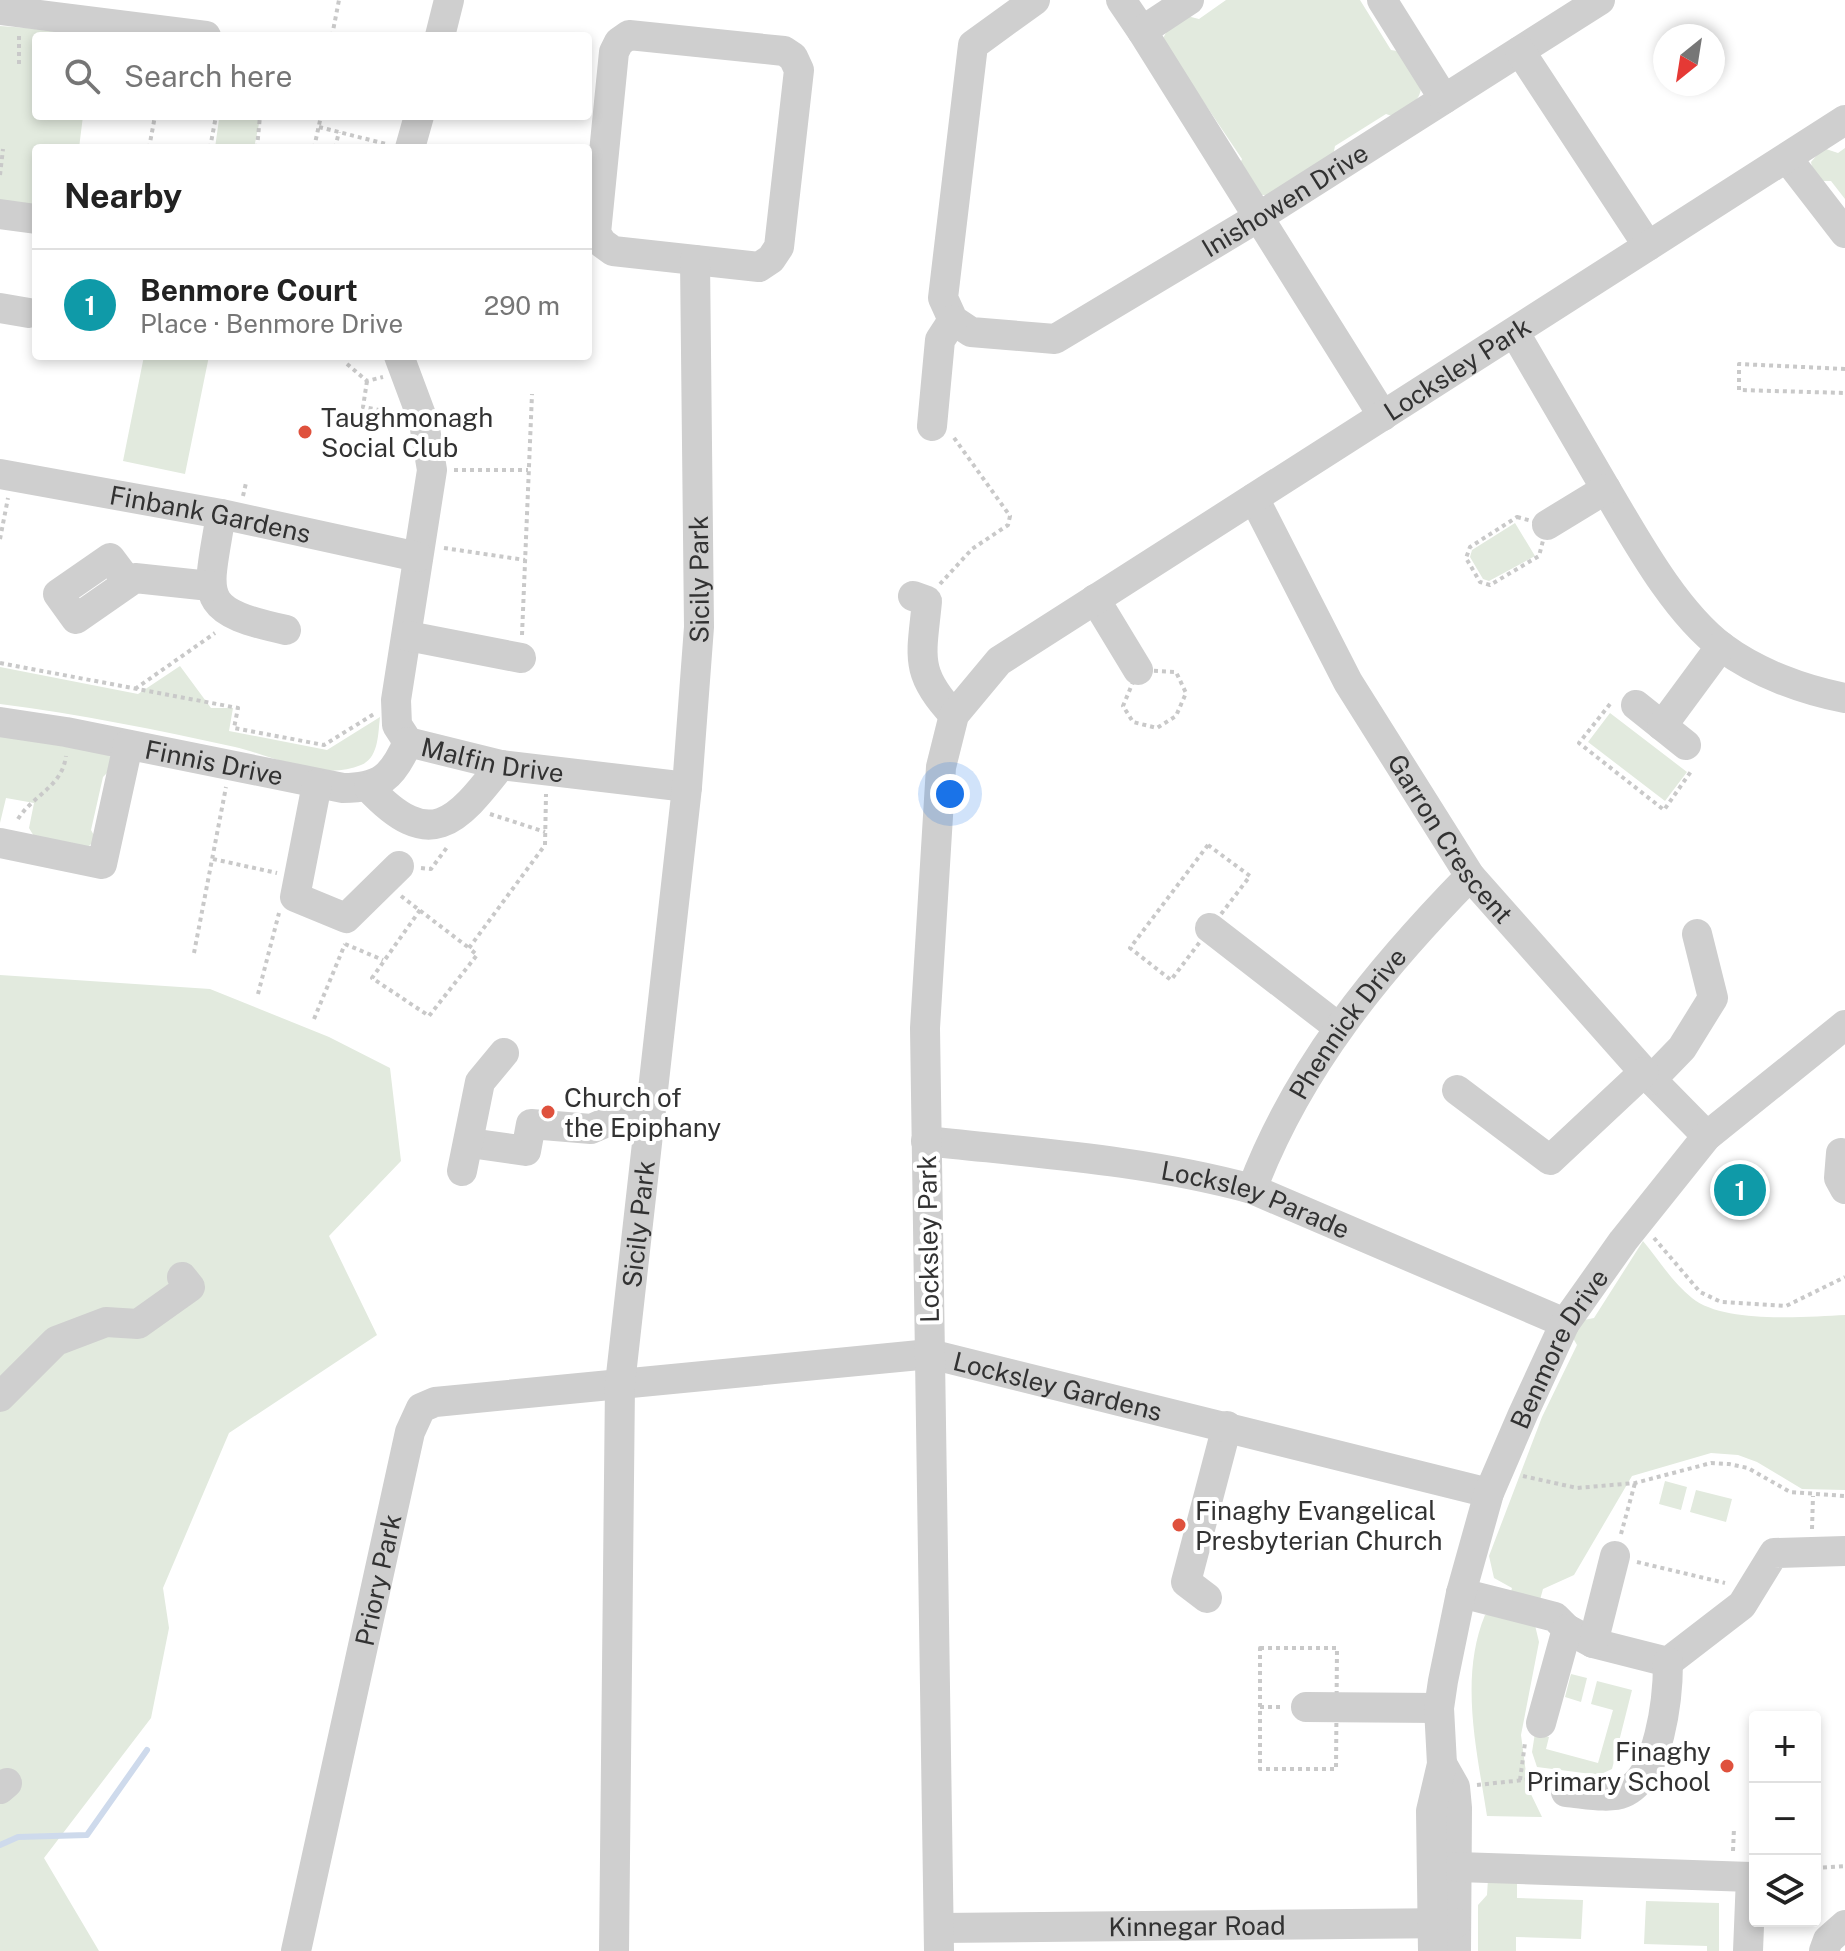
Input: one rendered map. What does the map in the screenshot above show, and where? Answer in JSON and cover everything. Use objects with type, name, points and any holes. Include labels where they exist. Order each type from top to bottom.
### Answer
[{"type":"street","points":[[441,32],[449,0]]},
{"type":"street","points":[[932,426],[940,340],[953,320],[943,298],[973,45],[1035,0]]},
{"type":"street","points":[[1121,0],[1383,416]]},
{"type":"street","points":[[1142,31],[1189,0]]},
{"type":"street","points":[[1382,0],[1444,99]]},
{"type":"street","name":"Inishowen Drive","points":[[953,320],[971,332],[1055,339],[1257,218],[1596,1]]},
{"type":"street","points":[[0,10],[174,32]]},
{"type":"street","points":[[629,35],[784,51],[793,57],[799,70],[779,247],[771,259],[759,267],[695,260],[613,251],[602,243],[596,233],[614,52],[619,42],[629,35]]},
{"type":"street","points":[[1520,51],[1648,246]]},
{"type":"street","points":[[402,144],[417,120]]},
{"type":"street","name":"Locksley Park","points":[[939,1940],[925,1028],[941,767],[954,715],[999,661],[1845,120]]},
{"type":"street","points":[[1787,158],[1845,233]]},
{"type":"street","points":[[0,214],[32,218]]},
{"type":"street","name":"Sicily Park","points":[[614,1951],[620,1384],[687,787],[699,627],[695,260]]},
{"type":"street","points":[[1515,333],[1606,489],[1669,589],[1721,646],[1768,673],[1815,693],[1845,698]]},
{"type":"street","name":"Malfin Drive","points":[[402,364],[422,418],[432,470],[396,700],[397,725],[408,742],[501,765],[687,787]]},
{"type":"street","name":"Finbank Gardens","points":[[6,475],[420,550]]},
{"type":"street","points":[[1547,525],[1606,489]]},
{"type":"street","name":"Garron Crescent","points":[[1254,498],[1348,682],[1470,876],[1648,1076],[1707,1136]]},
{"type":"street","points":[[221,514],[210,586],[221,607],[236,618],[286,630]]},
{"type":"street","points":[[128,582],[135,578],[210,586]]},
{"type":"street","points":[[920,598],[921,668],[938,699],[954,715]]},
{"type":"street","points":[[1095,599],[1138,670]]},
{"type":"street","points":[[408,636],[521,658]]},
{"type":"street","points":[[1662,726],[1721,646]]},
{"type":"street","points":[[1636,705],[1686,745]]},
{"type":"street","name":"Finnis Drive","points":[[0,722],[66,732],[317,784],[369,788]]},
{"type":"street","points":[[408,742],[393,771],[369,788],[389,810],[427,826],[445,823],[462,812],[501,765]]},
{"type":"street","points":[[10,836],[102,864],[128,745]]},
{"type":"street","points":[[317,784],[297,887],[346,931],[390,874]]},
{"type":"street","name":"Phennick Drive","points":[[1252,1189],[1270,1142],[1294,1095],[1338,1027],[1413,935],[1470,876]]},
{"type":"street","points":[[1210,928],[1338,1027]]},
{"type":"street","points":[[1457,1090],[1550,1160],[1682,1048],[1713,998],[1697,934]]},
{"type":"street","name":"Benmore Drive","points":[[1444,1937],[1458,1867],[1439,1708],[1461,1593],[1494,1482],[1565,1323],[1635,1226],[1707,1136],[1845,1025]]},
{"type":"street","points":[[504,1053],[480,1082],[466,1157],[526,1151],[531,1124],[591,1129],[621,1116],[652,1119]]},
{"type":"street","name":"Locksley Parade","points":[[926,1141],[1132,1165],[1199,1175],[1252,1189],[1565,1323]]},
{"type":"street","points":[[1841,1153],[1839,1178],[1845,1189]]},
{"type":"street","points":[[0,1397],[56,1341],[106,1322],[138,1324],[190,1287],[182,1277]]},
{"type":"street","name":"Locksley Gardens","points":[[620,1384],[930,1354],[1227,1426],[1494,1482]]},
{"type":"street","name":"Priory Park","points":[[296,1951],[410,1432],[421,1408],[435,1402],[620,1384]]},
{"type":"street","points":[[1207,1598],[1186,1582],[1227,1426]]},
{"type":"street","points":[[1668,1662],[1742,1605],[1774,1553],[1845,1551]]},
{"type":"street","points":[[1541,1723],[1615,1556]]},
{"type":"street","points":[[1461,1593],[1555,1617],[1580,1636],[1668,1662]]},
{"type":"street","points":[[1566,1792],[1621,1795],[1641,1781],[1652,1759],[1668,1692],[1668,1662]]},
{"type":"street","points":[[1306,1707],[1439,1708]]},
{"type":"street","name":"Benmore Drive","points":[[1444,1937],[1431,1811],[1449,1776]]},
{"type":"street","points":[[1458,1867],[1751,1877],[1748,1951]]},
{"type":"street","points":[[1824,1951],[1828,1940],[1845,1925]]},
{"type":"street","name":"Kinnegar Road","points":[[939,1940],[1444,1937]]},
{"type":"path","points":[[333,32],[339,0]]},
{"type":"path","points":[[150,144],[154,120]]},
{"type":"path","points":[[211,144],[215,120]]},
{"type":"path","points":[[257,144],[260,120]]},
{"type":"path","points":[[315,144],[320,120]]},
{"type":"path","points":[[319,127],[392,144]]},
{"type":"path","points":[[336,144],[339,132]]},
{"type":"path","points":[[0,175],[3,149]]},
{"type":"path","points":[[347,364],[367,381]]},
{"type":"path","points":[[367,381],[402,364]]},
{"type":"path","points":[[1845,369],[1807,370],[1739,364],[1739,390],[1845,393]]},
{"type":"path","points":[[367,381],[363,407],[422,418]]},
{"type":"path","points":[[521,658],[532,394]]},
{"type":"path","points":[[920,598],[972,549],[1008,525],[1010,516],[952,435],[932,426]]},
{"type":"path","points":[[432,470],[528,470]]},
{"type":"path","points":[[0,539],[6,475]]},
{"type":"path","points":[[1517,517],[1547,525],[1539,556],[1490,585],[1480,582],[1466,558],[1470,547],[1517,517]]},
{"type":"path","points":[[420,550],[525,560]]},
{"type":"path","points":[[135,689],[236,618]]},
{"type":"path","points":[[0,663],[238,708],[234,728],[324,745],[396,700]]},
{"type":"path","points":[[1138,670],[1176,672],[1186,693],[1176,716],[1157,728],[1133,722],[1123,706],[1138,670]]},
{"type":"path","points":[[1636,705],[1611,702],[1579,743],[1664,810],[1695,767],[1686,745]]},
{"type":"path","points":[[10,836],[28,803],[46,792],[60,777],[66,761],[66,732]]},
{"type":"path","points":[[194,953],[230,765]]},
{"type":"path","points":[[469,948],[545,845],[546,772]]},
{"type":"path","points":[[390,874],[431,869],[457,833],[462,812],[545,832]]},
{"type":"path","points":[[213,859],[297,887],[277,916],[258,994]]},
{"type":"path","points":[[390,874],[420,910],[477,955],[429,1016],[372,978],[420,910]]},
{"type":"path","points":[[314,1019],[346,931],[383,960]]},
{"type":"path","points":[[1635,1226],[1657,1240],[1700,1292],[1721,1302],[1786,1306],[1845,1277]]},
{"type":"path","points":[[1494,1482],[1577,1488],[1635,1483],[1711,1463],[1748,1468],[1790,1492],[1845,1496]]},
{"type":"path","points":[[1635,1483],[1615,1556],[1751,1590]]},
{"type":"path","points":[[1811,1551],[1813,1496]]},
{"type":"path","points":[[1520,1780],[1526,1736],[1541,1723]]},
{"type":"path","points":[[1449,1776],[1520,1780],[1542,1778],[1566,1792]]},
{"type":"path","points":[[1821,1868],[1845,1866]]},
{"type":"shaded area","points":[[1226,0],[1360,0],[1391,50],[1403,52],[1410,63],[1421,88],[1419,95],[1395,117],[1386,114],[1335,146],[1333,156],[1273,195],[1261,195],[1238,168],[1242,159],[1162,40],[1167,31],[1187,16],[1199,19]]},
{"type":"shaded area","points":[[0,26],[81,32],[32,32],[32,120],[82,120],[80,144],[32,144],[32,205],[0,201]]},
{"type":"shaded area","points":[[219,120],[260,120],[255,144],[216,144]]},
{"type":"shaded area","points":[[1823,148],[1838,153],[1845,148],[1845,199],[1831,181],[1815,181],[1811,162]]},
{"type":"shaded area","points":[[143,360],[208,360],[185,474],[123,461]]},
{"type":"shaded area","points":[[1515,523],[1535,556],[1489,581],[1483,579],[1470,557],[1472,550]]},
{"type":"shaded area","points":[[180,666],[211,708],[233,708],[229,731],[327,750],[380,717],[374,751],[361,765],[330,771],[314,769],[235,747],[0,704],[0,667],[138,694]]},
{"type":"shaded area","points":[[1610,713],[1687,772],[1665,801],[1588,742]]},
{"type":"shaded area","points":[[0,733],[101,751],[111,757],[111,769],[103,777],[91,830],[96,839],[88,847],[35,838],[29,828],[34,803],[6,798],[0,823]]},
{"type":"shaded area","points":[[0,975],[210,989],[329,1037],[390,1068],[401,1161],[329,1236],[377,1335],[229,1433],[163,1588],[169,1628],[151,1718],[44,1858],[99,1951],[0,1951]]},
{"type":"shaded area","points":[[1643,1241],[1678,1285],[1706,1306],[1724,1312],[1766,1317],[1845,1315],[1845,1490],[1802,1489],[1757,1462],[1738,1455],[1711,1453],[1632,1476],[1574,1575],[1543,1589],[1534,1621],[1539,1642],[1521,1735],[1528,1788],[1542,1817],[1487,1816],[1472,1715],[1473,1664],[1485,1615],[1505,1612],[1512,1588],[1494,1578],[1489,1556],[1542,1417],[1577,1345],[1573,1338],[1584,1320],[1594,1318]]},
{"type":"shaded area","points":[[1665,1481],[1687,1487],[1681,1510],[1659,1504]]},
{"type":"shaded area","points":[[1696,1490],[1732,1499],[1726,1522],[1690,1512]]},
{"type":"shaded area","points":[[1571,1674],[1587,1678],[1581,1702],[1565,1697]]},
{"type":"shaded area","points":[[1597,1681],[1632,1690],[1612,1769],[1599,1775],[1537,1767],[1532,1752],[1535,1733],[1549,1737],[1546,1749],[1598,1763],[1613,1710],[1591,1704]]},
{"type":"shaded area","points":[[1488,1879],[1517,1880],[1517,1898],[1583,1900],[1581,1939],[1516,1937],[1516,1951],[1478,1951],[1478,1905],[1487,1895]]},
{"type":"shaded area","points":[[1646,1901],[1719,1903],[1719,1951],[1707,1951],[1707,1946],[1644,1944]]},
{"type":"waterway","points":[[0,1845],[18,1837],[87,1835],[147,1750]]},
{"type":"place","name":"Taughmonagh Social Club","points":[[305,432]]},
{"type":"place","name":"Church of the Epiphany","points":[[548,1112]]},
{"type":"place","name":"Benmore Court","points":[[1740,1190]]},
{"type":"place","name":"Finaghy Evangelical Presbyterian Church","points":[[1179,1525]]},
{"type":"place","name":"Finaghy Primary School","points":[[1727,1766]]}]
